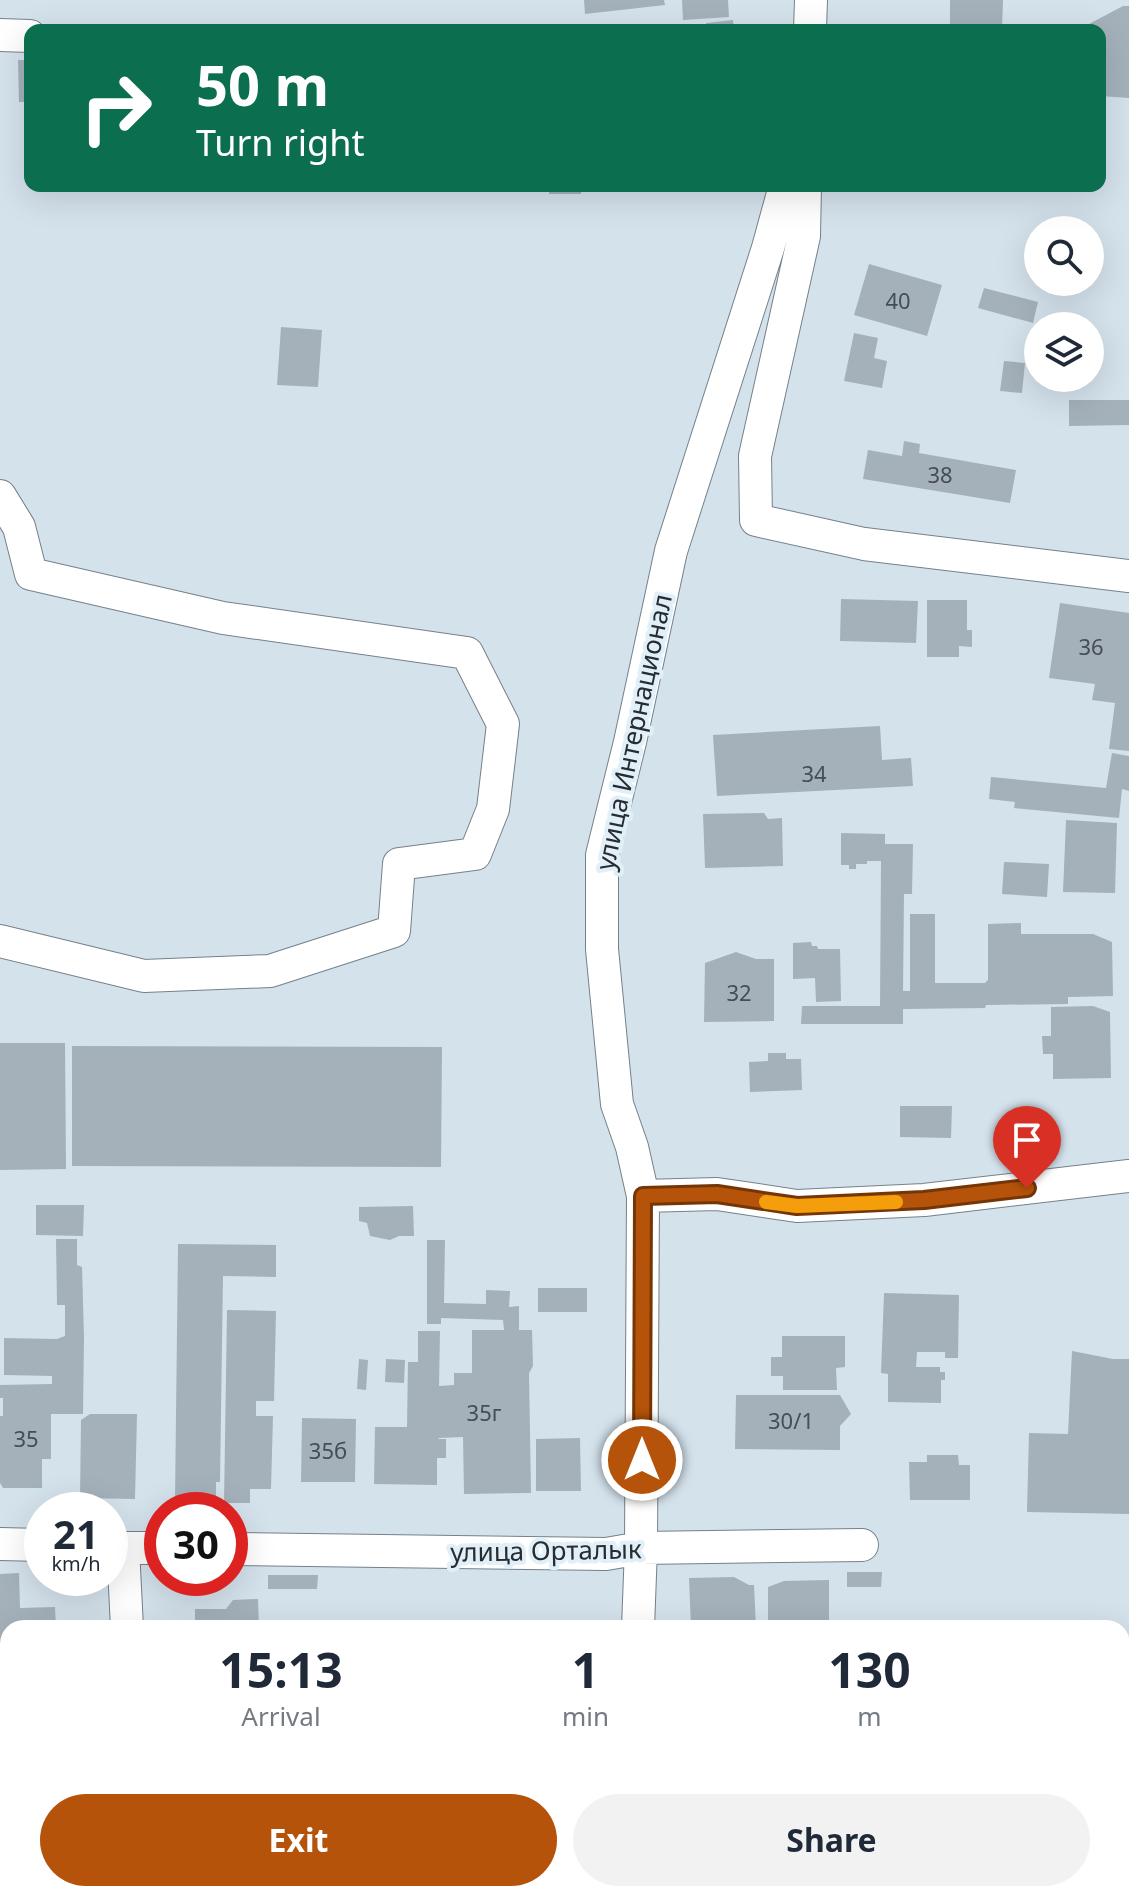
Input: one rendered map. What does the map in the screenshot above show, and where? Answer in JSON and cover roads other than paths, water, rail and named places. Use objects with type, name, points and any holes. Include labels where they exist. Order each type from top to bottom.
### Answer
[{"type":"street","points":[[810,24],[811,0]]},
{"type":"street","points":[[0,35],[24,36]]},
{"type":"street","name":"улица Интернационал","points":[[638,1620],[643,1196],[632,1147],[617,1104],[602,949],[602,855],[671,551],[783,192]]},
{"type":"street","points":[[805,192],[804,236],[755,456],[756,520],[864,544],[1129,576]]},
{"type":"street","points":[[0,496],[19,527],[31,574],[223,618],[467,653],[503,724],[493,809],[475,854],[399,864],[394,931],[270,971],[144,976],[0,941]]},
{"type":"street","points":[[643,1196],[717,1194],[797,1206],[924,1200],[1129,1176]]},
{"type":"street","points":[[0,1544],[24,1545]]},
{"type":"street","name":"улица Орталык","points":[[248,1549],[606,1554],[641,1548],[862,1545]]},
{"type":"street","points":[[123,1596],[126,1620]]}]
